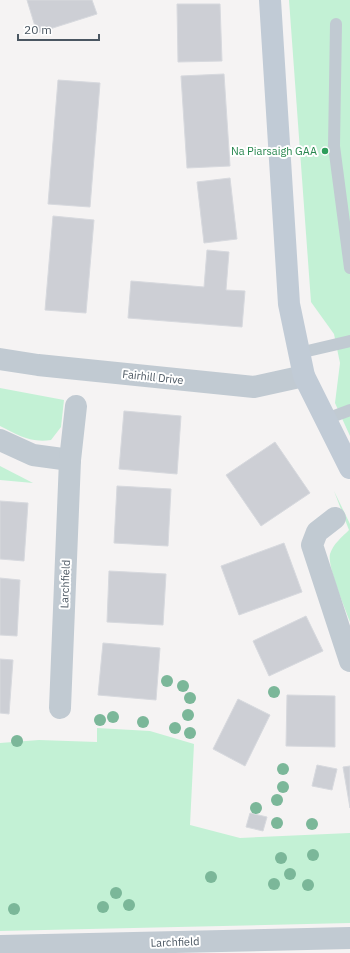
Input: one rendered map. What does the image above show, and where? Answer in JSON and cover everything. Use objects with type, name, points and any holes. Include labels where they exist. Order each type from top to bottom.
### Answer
[{"type":"street","points":[[270,0],[289,304],[304,376],[350,468]]},
{"type":"street","name":"Fairhill Drive","points":[[0,359],[38,365],[254,388],[304,376]]},
{"type":"street","name":"Larchfield","points":[[60,708],[70,460],[76,406]]},
{"type":"street","points":[[0,440],[33,455],[70,460]]},
{"type":"street","points":[[335,518],[317,532],[312,545],[350,661]]},
{"type":"street","name":"Larchfield","points":[[0,946],[350,938]]},
{"type":"lane","points":[[336,24],[334,146],[350,268]]},
{"type":"lane","points":[[300,353],[350,341]]},
{"type":"lane","points":[[326,419],[350,410]]},
{"type":"green space","name":"Na Piarsaigh GAA","points":[[289,0],[350,0],[350,436],[335,403],[340,363],[334,334],[311,302]]},
{"type":"green space","points":[[0,388],[64,400],[61,427],[51,440],[44,441],[30,439],[0,426]]},
{"type":"green space","points":[[0,466],[33,483],[0,480]]},
{"type":"green space","points":[[334,491],[350,524],[350,622],[331,568],[330,560],[330,554],[333,547],[349,530]]},
{"type":"green space","points":[[97,728],[150,731],[194,744],[190,825],[240,838],[350,833],[350,923],[0,931],[0,743],[39,740],[97,742]]},
{"type":"building","points":[[27,0],[92,0],[97,14],[37,33]]},
{"type":"building","points":[[177,4],[220,4],[222,61],[178,62]]},
{"type":"building","points":[[224,74],[230,166],[187,168],[181,76]]},
{"type":"building","points":[[58,80],[100,83],[90,207],[48,204]]},
{"type":"building","points":[[230,178],[237,239],[204,243],[197,182]]},
{"type":"building","points":[[53,216],[94,220],[86,313],[45,310]]},
{"type":"building","points":[[207,250],[229,252],[226,290],[245,291],[242,327],[128,318],[131,281],[204,287]]},
{"type":"building","points":[[124,411],[181,416],[177,474],[119,469]]},
{"type":"building","points":[[275,442],[310,493],[261,526],[226,475]]},
{"type":"building","points":[[117,486],[171,489],[168,546],[114,543]]},
{"type":"building","points":[[0,501],[28,503],[24,561],[0,559]]},
{"type":"building","points":[[284,543],[302,592],[239,615],[221,566]]},
{"type":"building","points":[[109,571],[166,574],[163,625],[107,622]]},
{"type":"building","points":[[0,578],[20,580],[17,636],[0,635]]},
{"type":"building","points":[[306,616],[323,651],[269,676],[253,641]]},
{"type":"building","points":[[103,643],[160,648],[156,700],[98,695]]},
{"type":"building","points":[[0,659],[13,660],[9,714],[0,713]]},
{"type":"building","points":[[287,695],[335,696],[335,747],[286,746]]},
{"type":"building","points":[[238,699],[270,715],[245,766],[213,749]]},
{"type":"building","points":[[317,765],[337,769],[332,790],[312,786]]},
{"type":"building","points":[[350,766],[350,808],[343,767]]},
{"type":"building","points":[[250,813],[267,817],[263,831],[246,827]]},
{"type":"place","name":"Na Piarsaigh GAA","points":[[325,151]]}]
